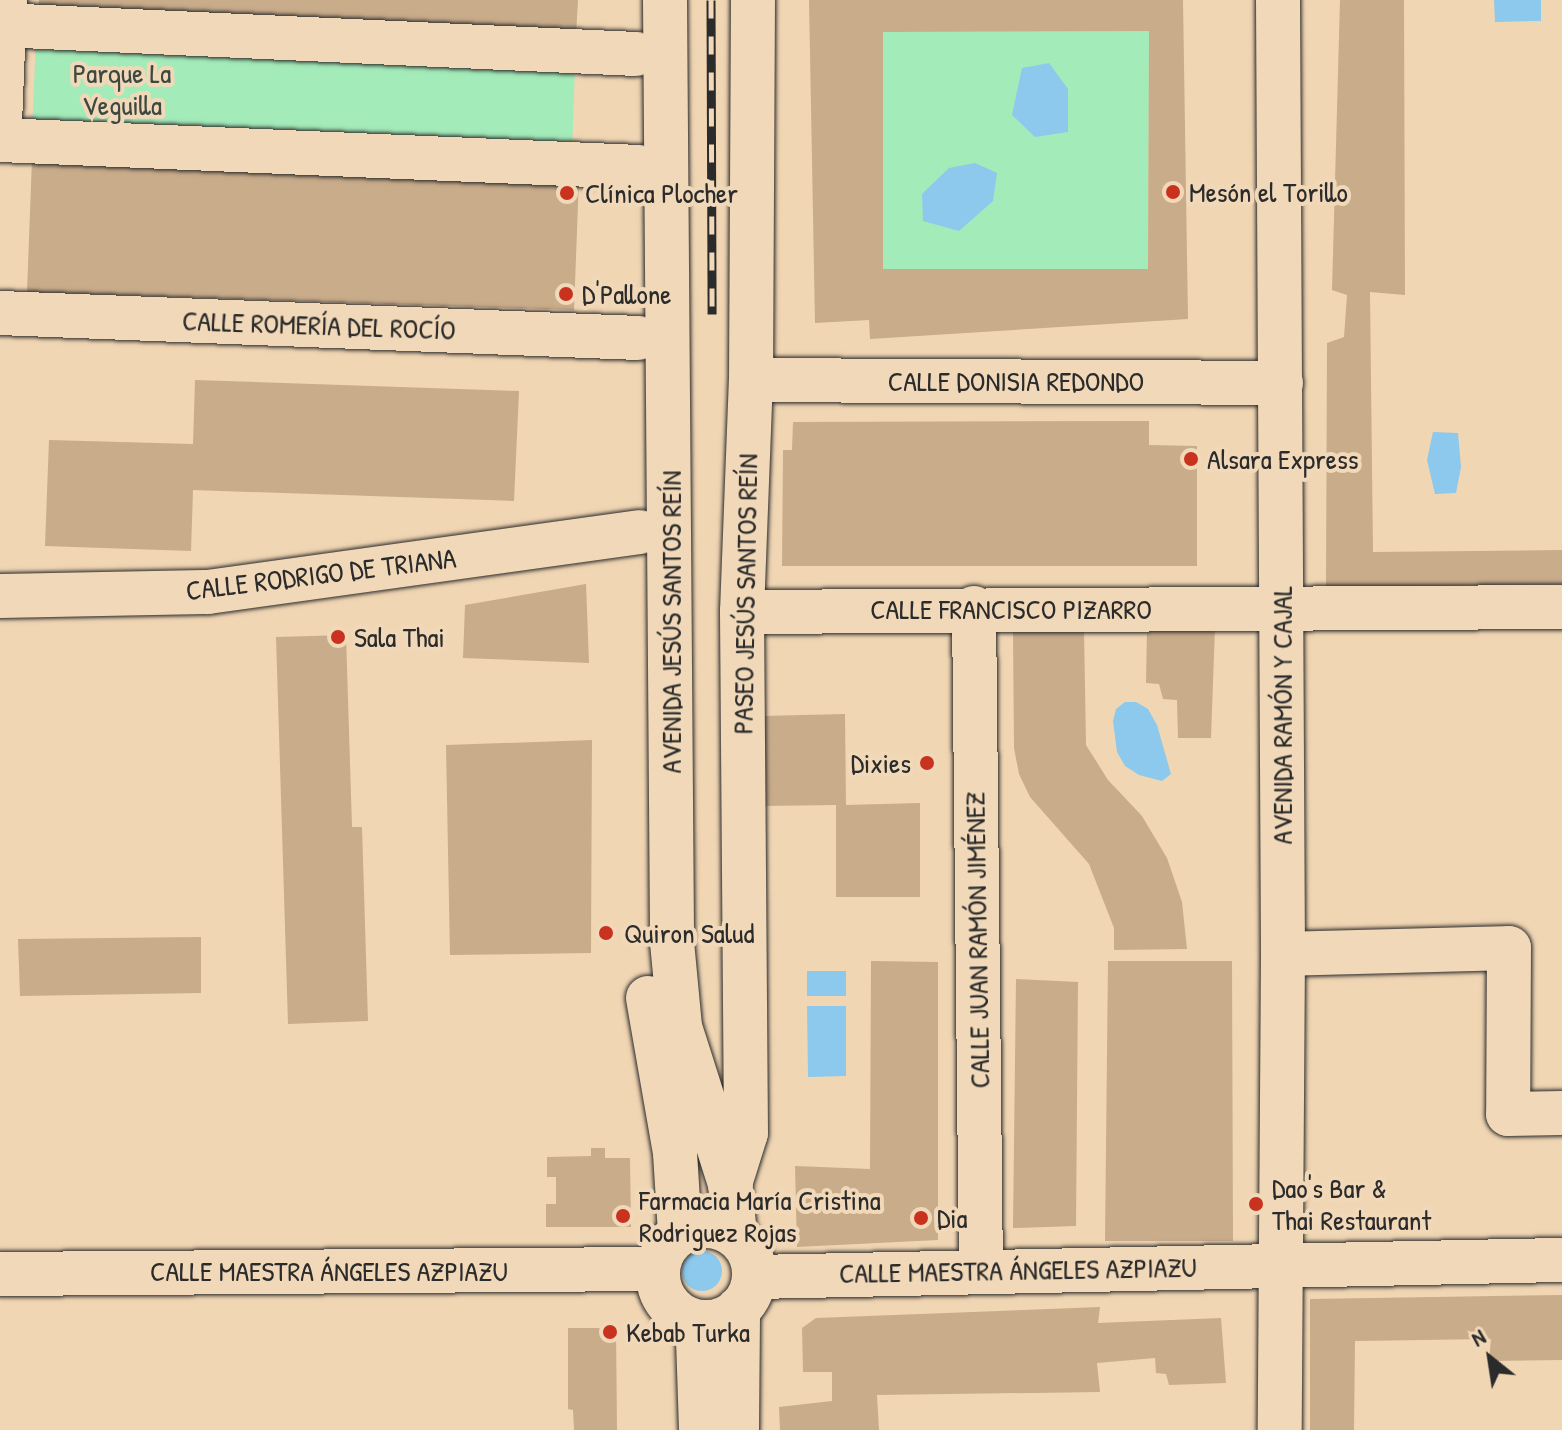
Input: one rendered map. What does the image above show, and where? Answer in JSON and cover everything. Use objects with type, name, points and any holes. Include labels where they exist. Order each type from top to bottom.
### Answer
[{"type":"street","name":"AVENIDA JESÚS SANTOS REÍN","points":[[636,0],[643,958],[654,1040],[675,1153],[669,1251]]},
{"type":"street","name":"AVENIDA JESÚS SANTOS REÍN","points":[[665,0],[672,942],[680,1027],[730,1184],[735,1235]]},
{"type":"street","name":"PASEO JESÚS SANTOS REÍN","points":[[730,1184],[746,1133],[742,612],[751,380],[753,0]]},
{"type":"street","name":"AVENIDA RAMÓN Y CAJAL","points":[[1278,0],[1283,954],[1280,1430]]},
{"type":"street","points":[[0,123],[3,17],[636,54]]},
{"type":"street","points":[[0,140],[638,167]]},
{"type":"street","name":"CALLE ROMERÍA DEL ROCÍO","points":[[0,313],[639,338]]},
{"type":"street","name":"CALLE DONISIA REDONDO","points":[[751,380],[1281,383]]},
{"type":"street","name":"CALLE RODRIGO DE TRIANA","points":[[0,596],[208,592],[640,532]]},
{"type":"street","name":"CALLE FRANCISCO PIZARRO","points":[[742,612],[974,608],[1562,607]]},
{"type":"street","name":"CALLE JUAN RAMÓN JIMÉNEZ","points":[[974,608],[981,1271]]},
{"type":"street","points":[[1283,954],[1509,948],[1508,1114],[1562,1113]]},
{"type":"street","points":[[701,1430],[698,1339],[688,1319],[665,1301],[657,1278],[669,1251],[708,1225],[735,1235],[751,1257],[737,1430]]},
{"type":"street","name":"CALLE MAESTRA ÁNGELES AZPIAZU","points":[[0,1274],[669,1251]]},
{"type":"street","name":"CALLE MAESTRA ÁNGELES AZPIAZU","points":[[746,1293],[981,1271],[1562,1260]]},
{"type":"street","points":[[688,1319],[715,1321],[746,1293]]},
{"type":"green space","points":[[1149,31],[1148,269],[883,269],[883,32]]},
{"type":"green space","name":"Parque La Veguilla","points":[[36,39],[575,66],[572,154],[32,131]]},
{"type":"water","points":[[1494,0],[1541,0],[1541,21],[1495,22]]},
{"type":"water","points":[[1049,63],[1068,89],[1068,132],[1035,137],[1012,115],[1022,68]]},
{"type":"water","points":[[975,163],[997,173],[993,201],[959,231],[923,221],[922,194],[949,168]]},
{"type":"water","points":[[1433,432],[1458,433],[1461,467],[1456,493],[1435,494],[1427,460]]},
{"type":"water","points":[[1125,702],[1136,702],[1148,709],[1157,725],[1171,774],[1162,781],[1139,775],[1125,766],[1117,752],[1113,721],[1116,709]]},
{"type":"water","points":[[807,971],[846,971],[846,996],[807,996]]},
{"type":"water","points":[[807,1006],[846,1006],[846,1076],[808,1077]]},
{"type":"water","points":[[702,1251],[716,1257],[722,1271],[716,1285],[702,1291],[688,1285],[682,1271],[688,1257]]},
{"type":"building","points":[[39,0],[578,0],[576,35],[38,15]]},
{"type":"building","points":[[809,0],[1183,0],[1188,319],[870,339],[869,320],[815,323]],"holes":[[[1149,31],[1148,269],[883,269],[883,32]]]},
{"type":"building","points":[[1340,0],[1404,0],[1405,295],[1370,292],[1373,552],[1562,550],[1562,584],[1326,587],[1327,343],[1344,337],[1347,295],[1332,290]]},
{"type":"building","points":[[32,159],[579,178],[574,310],[27,292]]},
{"type":"building","points":[[195,380],[519,391],[514,501],[193,490],[191,551],[45,546],[49,440],[193,444]]},
{"type":"building","points":[[1149,421],[1149,445],[1197,446],[1197,566],[782,566],[783,450],[792,450],[793,422]]},
{"type":"building","points":[[586,584],[589,663],[463,658],[465,605]]},
{"type":"building","points":[[1215,627],[1211,738],[1178,738],[1177,700],[1163,699],[1159,684],[1146,683],[1147,628]]},
{"type":"building","points":[[1084,630],[1086,745],[1108,780],[1142,816],[1167,858],[1182,902],[1187,949],[1114,950],[1114,928],[1089,864],[1030,797],[1019,774],[1014,748],[1013,632]]},
{"type":"building","points":[[346,635],[352,827],[362,827],[368,1021],[288,1024],[276,637]]},
{"type":"building","points":[[845,714],[846,805],[920,803],[920,897],[836,897],[836,805],[759,806],[759,716]]},
{"type":"building","points":[[592,740],[591,953],[450,955],[446,745]]},
{"type":"building","points":[[201,937],[201,993],[20,996],[18,939]]},
{"type":"building","points":[[871,961],[938,962],[938,1240],[797,1247],[795,1166],[870,1169]]},
{"type":"building","points":[[1108,961],[1232,961],[1233,1241],[1105,1241]]},
{"type":"building","points":[[1016,979],[1078,982],[1076,1226],[1013,1228]]},
{"type":"building","points":[[591,1148],[605,1148],[605,1158],[630,1158],[631,1227],[546,1227],[546,1204],[556,1204],[556,1177],[547,1177],[547,1157],[591,1156]]},
{"type":"building","points":[[1562,1295],[1562,1360],[1489,1361],[1491,1339],[1355,1341],[1354,1430],[1310,1430],[1310,1299]]},
{"type":"building","points":[[1100,1307],[1098,1323],[1221,1318],[1226,1383],[1169,1385],[1166,1374],[1156,1373],[1155,1358],[1097,1363],[1100,1392],[877,1395],[879,1430],[780,1430],[779,1407],[832,1401],[832,1372],[803,1372],[802,1328],[816,1318]]},
{"type":"building","points":[[568,1328],[616,1328],[617,1430],[574,1430],[573,1410],[568,1409]]},
{"type":"railway","points":[[711,0],[712,314]]},
{"type":"place","name":"Mesón el Torillo","points":[[1173,192]]},
{"type":"place","name":"Clínica Plocher","points":[[567,193]]},
{"type":"place","name":"D'Pallone","points":[[566,294]]},
{"type":"place","name":"Alsara Express","points":[[1191,459]]},
{"type":"place","name":"Sala Thai","points":[[338,637]]},
{"type":"place","name":"Dixies","points":[[927,763]]},
{"type":"place","name":"Quiron Salud","points":[[606,933]]},
{"type":"place","name":"Dao's Bar & Thai Restaurant","points":[[1256,1204]]},
{"type":"place","name":"Farmacia María Cristina Rodriguez Rojas","points":[[623,1216]]},
{"type":"place","name":"Dia","points":[[921,1218]]},
{"type":"place","name":"Kebab Turka","points":[[610,1332]]}]
